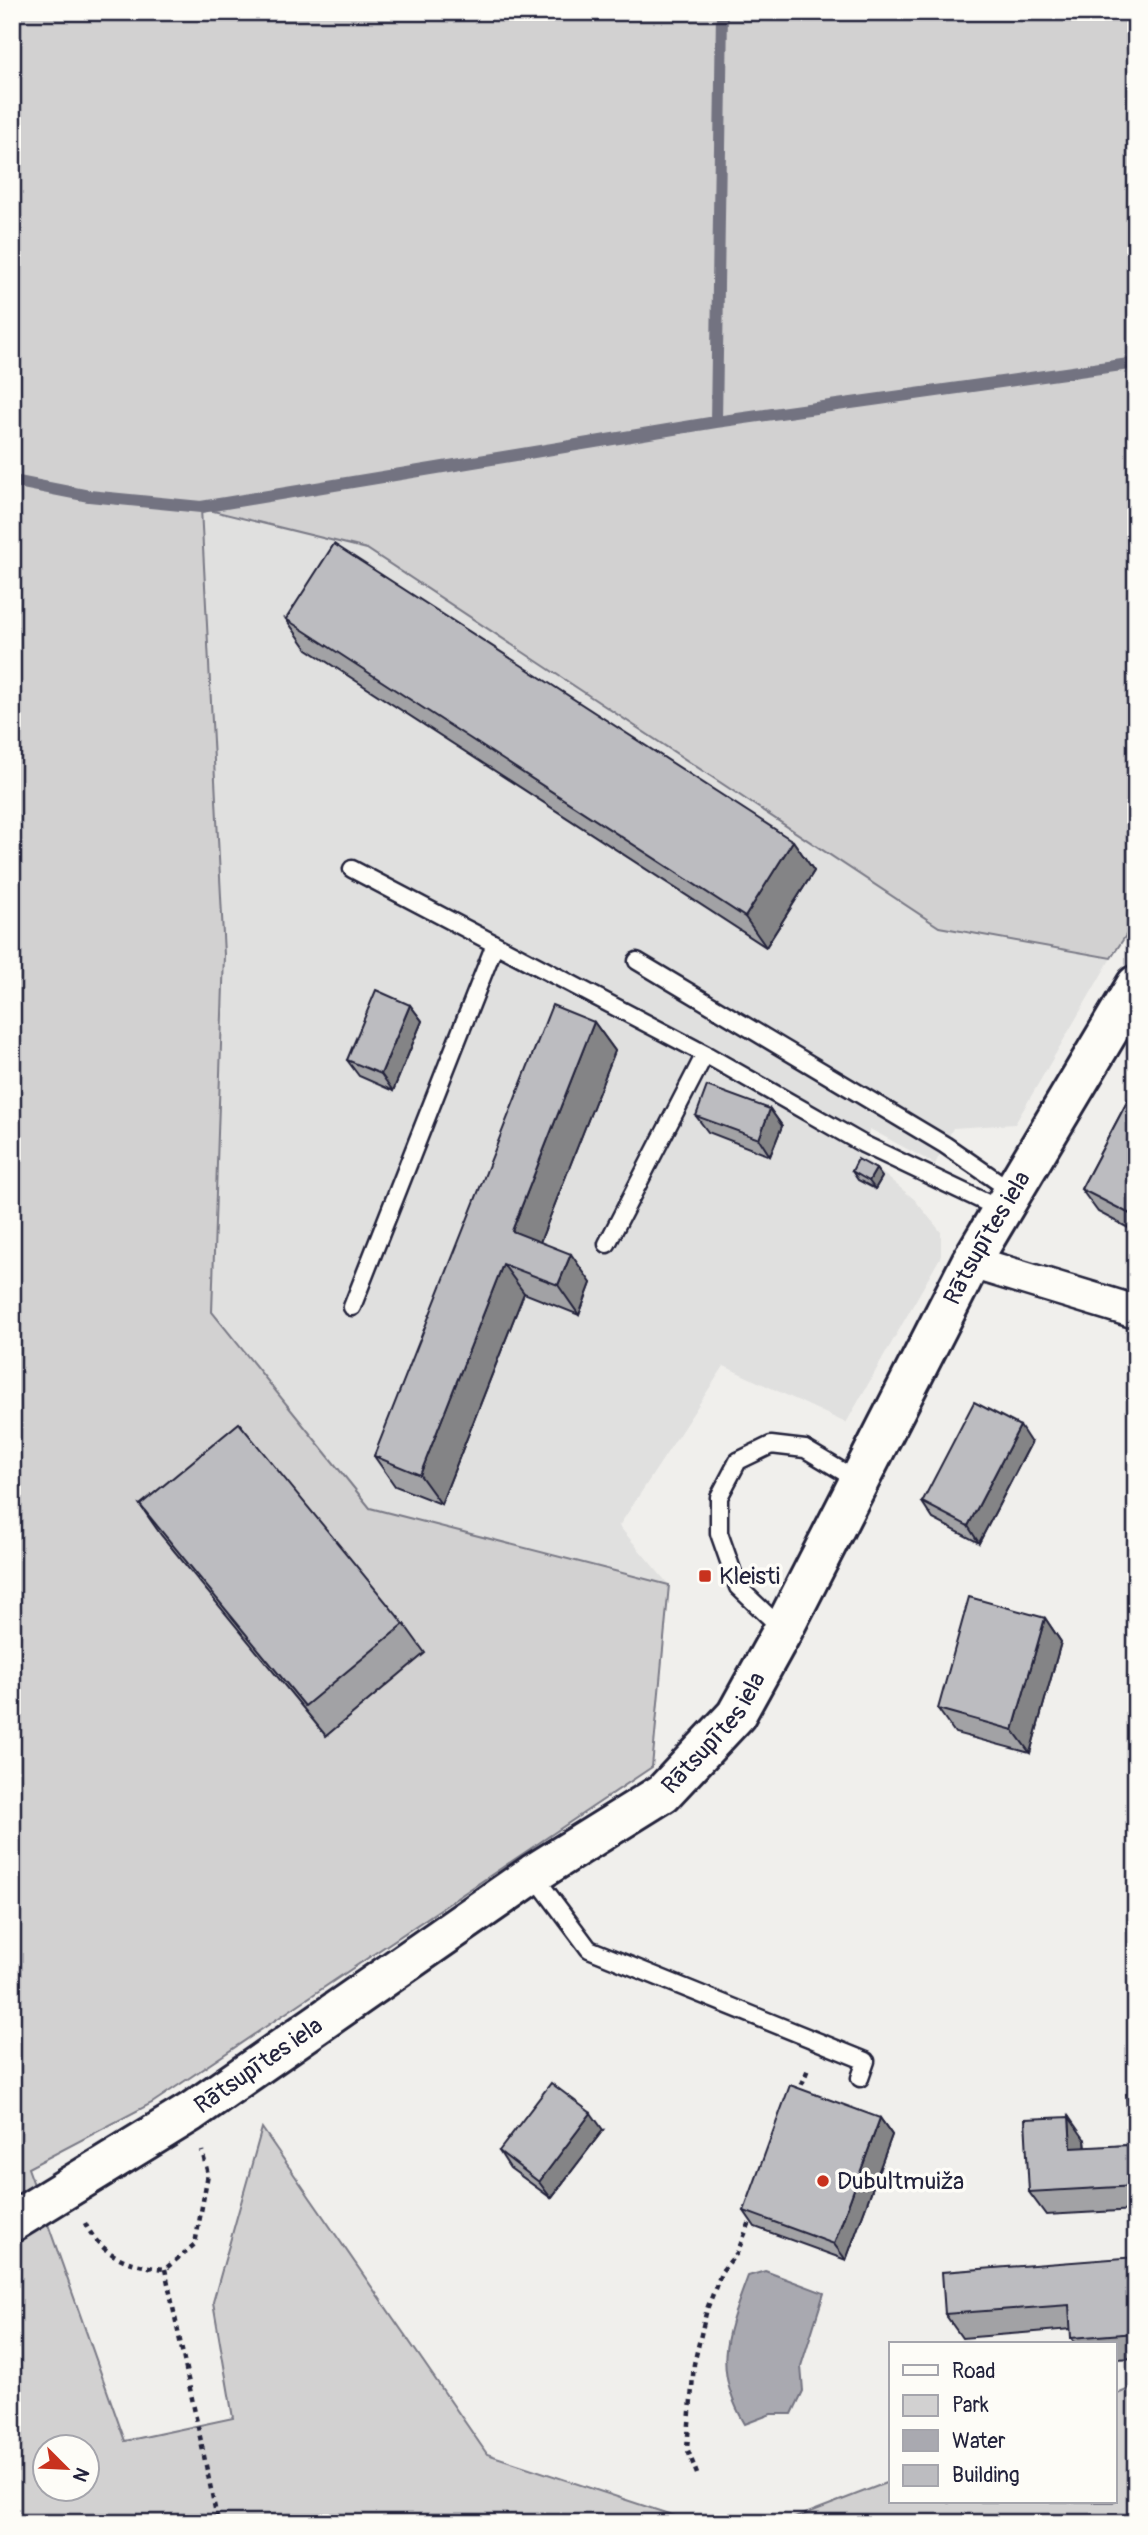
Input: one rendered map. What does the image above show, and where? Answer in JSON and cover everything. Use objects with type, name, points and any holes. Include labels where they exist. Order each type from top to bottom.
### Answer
[{"type":"street","name":"Rātsupītes iela","points":[[12,2222],[191,2112],[533,1874],[663,1793],[736,1715],[783,1630],[971,1262],[1136,985]]},
{"type":"street","points":[[971,1262],[1136,1312]]},
{"type":"lane","points":[[352,869],[705,1054],[863,1144],[1007,1201]]},
{"type":"lane","points":[[352,1307],[495,944]]},
{"type":"lane","points":[[637,961],[945,1146],[1007,1201]]},
{"type":"lane","points":[[607,1244],[705,1054]]},
{"type":"lane","points":[[783,1630],[738,1587],[719,1533],[719,1497],[738,1461],[771,1445],[805,1449],[858,1480]]},
{"type":"lane","points":[[533,1874],[589,1949],[866,2061],[860,2078]]},
{"type":"path","points":[[794,2104],[819,2042]]},
{"type":"path","points":[[67,2187],[94,2241],[134,2266],[165,2269],[195,2244],[208,2174],[191,2112]]},
{"type":"path","points":[[697,2474],[687,2448],[694,2364],[706,2309],[722,2271],[737,2253],[754,2211]]},
{"type":"path","points":[[165,2269],[218,2523]]},
{"type":"shaded area","points":[[201,507],[367,549],[939,927],[1111,958],[1015,1124],[953,1128],[935,1164],[870,1129],[859,1154],[914,1199],[941,1232],[941,1256],[846,1423],[724,1366],[619,1526],[669,1585],[370,1508],[212,1312],[224,955]]},
{"type":"green space","points":[[12,12],[1136,12],[1136,920],[1111,958],[939,927],[367,549],[201,508],[224,955],[212,1312],[370,1508],[669,1585],[652,1767],[152,2103],[28,2168],[125,2441],[233,2418],[213,2302],[262,2128],[487,2454],[696,2523],[12,2523]]},
{"type":"green space","points":[[1136,2386],[1136,2523],[782,2523],[889,2482],[889,2504],[1116,2504],[1116,2395]]},
{"type":"water","points":[[765,2271],[824,2293],[801,2366],[803,2391],[792,2414],[771,2414],[745,2424],[728,2385],[726,2350],[748,2276]]},
{"type":"building","points":[[334,544],[793,841],[745,917],[286,619]]},
{"type":"building","points":[[376,990],[410,1005],[381,1074],[347,1060]]},
{"type":"building","points":[[552,1005],[594,1022],[512,1231],[571,1254],[558,1285],[503,1264],[420,1475],[374,1456]]},
{"type":"building","points":[[1136,1085],[1136,1217],[1081,1189]]},
{"type":"building","points":[[707,1086],[770,1109],[759,1139],[696,1116]]},
{"type":"building","points":[[858,1159],[876,1169],[869,1181],[852,1171]]},
{"type":"building","points":[[974,1402],[1020,1426],[968,1526],[922,1502]]},
{"type":"building","points":[[239,1423],[404,1624],[305,1706],[140,1505]]},
{"type":"building","points":[[969,1597],[1045,1618],[1013,1730],[938,1709]]},
{"type":"building","points":[[551,2083],[591,2113],[539,2182],[499,2151]]},
{"type":"building","name":"Dubultmuiža","points":[[790,2085],[880,2118],[834,2244],[744,2211]]},
{"type":"building","points":[[1136,2093],[1136,2186],[1029,2192],[1025,2119],[1069,2117],[1071,2148],[1129,2145],[1126,2094]]},
{"type":"building","points":[[1136,2257],[1136,2333],[1071,2338],[1069,2305],[945,2314],[942,2272]]},
{"type":"waterway","points":[[716,422],[722,12]]},
{"type":"waterway","points":[[12,478],[13,481],[89,496],[201,507],[716,422],[1136,363]]},
{"type":"place","name":"Kleisti","points":[[705,1576]]},
{"type":"place","name":"Dubultmuiža","points":[[823,2181]]}]
